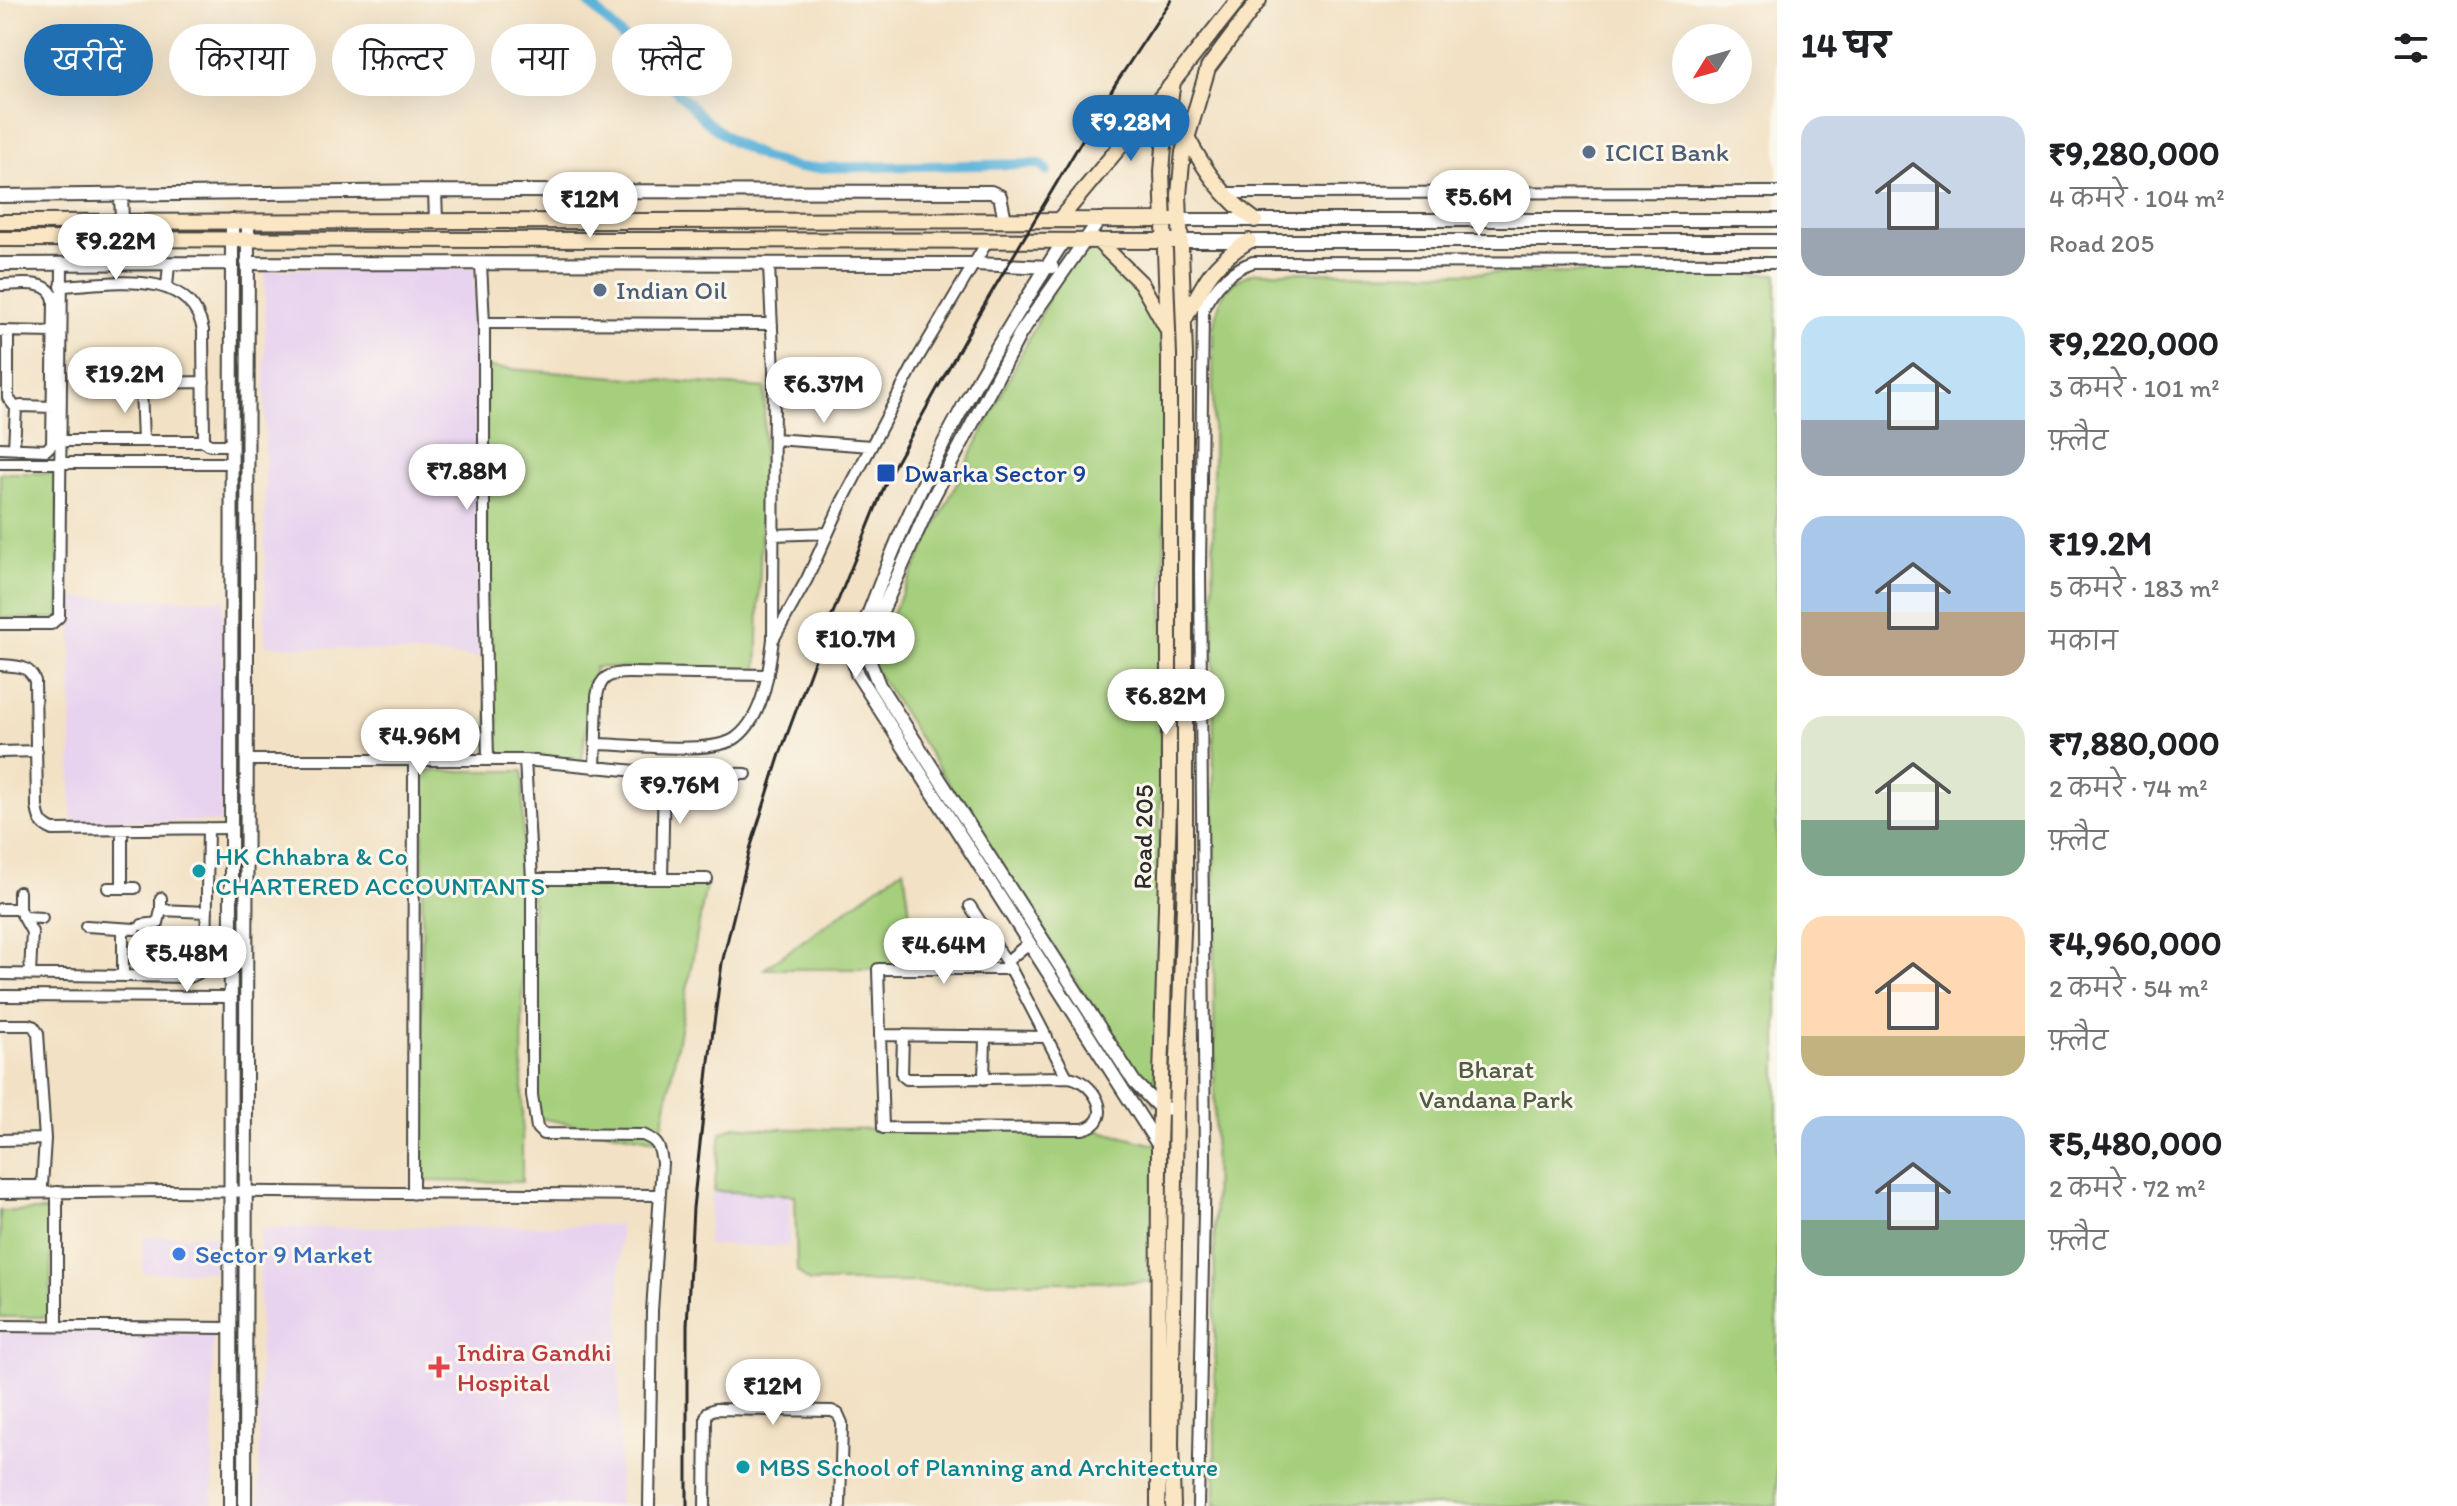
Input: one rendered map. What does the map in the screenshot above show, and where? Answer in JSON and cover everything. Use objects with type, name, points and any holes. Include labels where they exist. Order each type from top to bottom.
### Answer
[{"type":"main road","points":[[1059,220],[1238,0]]},
{"type":"main road","name":"Road 205","points":[[1173,1506],[1171,1444],[1176,1109],[1185,881],[1184,322],[1180,181],[1187,137],[1208,68],[1259,0]]},
{"type":"main road","name":"Road 205","points":[[1158,1506],[1159,1146],[1169,805],[1168,331],[1164,147],[1173,82]]},
{"type":"main road","points":[[1187,137],[1223,193],[1255,220]]},
{"type":"main road","points":[[0,222],[1180,220]]},
{"type":"main road","points":[[0,239],[1181,241]]},
{"type":"main road","points":[[1091,241],[1141,283],[1168,331]]},
{"type":"main road","points":[[1184,322],[1202,285],[1225,255],[1249,241]]},
{"type":"street","points":[[435,191],[436,221]]},
{"type":"street","points":[[0,196],[435,191],[991,192],[1000,196],[1005,220]]},
{"type":"street","points":[[1223,193],[1777,192]]},
{"type":"street","points":[[121,194],[122,221]]},
{"type":"street","points":[[1100,219],[1091,241],[1064,268],[1020,334],[931,501],[883,609],[869,650],[869,660],[879,685],[1135,1083],[1160,1108],[1176,1109]]},
{"type":"street","points":[[232,220],[247,263],[245,1506]]},
{"type":"street","points":[[1180,220],[1777,220]]},
{"type":"street","points":[[230,1506],[232,263],[248,221]]},
{"type":"street","points":[[618,240],[620,264]]},
{"type":"street","points":[[1181,241],[1777,241]]},
{"type":"street","points":[[773,639],[807,579],[916,361],[987,242]]},
{"type":"street","points":[[1063,242],[1010,322],[941,448],[910,512],[853,659],[862,682],[1159,1146]]},
{"type":"street","points":[[1198,1506],[1205,1161],[1200,570],[1203,309],[1226,276],[1240,266],[1253,262],[1777,263]]},
{"type":"street","points":[[0,264],[232,263]]},
{"type":"street","points":[[247,263],[973,264],[1064,268]]},
{"type":"street","points":[[0,624],[42,626],[51,624],[59,617],[62,264]]},
{"type":"street","points":[[167,287],[169,264]]},
{"type":"street","points":[[481,264],[488,760]]},
{"type":"street","points":[[595,744],[694,747],[731,741],[752,721],[768,675],[773,639],[774,439],[769,266]]},
{"type":"street","points":[[61,286],[135,283],[167,287],[179,294],[201,320],[204,441]]},
{"type":"street","points":[[0,285],[41,286],[50,289],[54,300],[50,447],[46,450],[0,448]]},
{"type":"street","points":[[484,323],[772,324]]},
{"type":"street","points":[[16,408],[4,398],[4,331],[54,332]]},
{"type":"street","points":[[139,441],[142,386],[204,382]]},
{"type":"street","points":[[16,408],[53,407]]},
{"type":"street","points":[[14,448],[16,408]]},
{"type":"street","points":[[774,439],[871,446]]},
{"type":"street","points":[[61,441],[204,441],[210,445],[232,445]]},
{"type":"street","points":[[0,463],[232,463]]},
{"type":"street","points":[[773,535],[828,533]]},
{"type":"street","points":[[0,665],[18,666],[33,674],[36,690],[37,807],[44,826],[53,830],[231,828]]},
{"type":"street","points":[[595,768],[599,685],[608,676],[628,673],[768,675]]},
{"type":"street","points":[[0,752],[37,751]]},
{"type":"street","points":[[246,760],[525,760],[664,773],[746,774]]},
{"type":"street","points":[[413,1194],[414,760]]},
{"type":"street","points":[[525,760],[532,879],[532,1095],[537,1128],[543,1134],[643,1135],[655,1140],[660,1147],[662,1163],[652,1311],[649,1506]]},
{"type":"street","points":[[662,879],[664,773]]},
{"type":"street","points":[[0,974],[189,977],[198,974],[206,961],[208,828]]},
{"type":"street","points":[[122,829],[122,888]]},
{"type":"street","points":[[532,879],[707,879]]},
{"type":"street","points":[[108,888],[135,888]]},
{"type":"street","points":[[19,892],[22,913],[32,932],[30,974]]},
{"type":"street","points":[[86,926],[123,929],[158,923],[161,898]]},
{"type":"street","points":[[970,906],[1008,965],[1067,1077]]},
{"type":"street","points":[[0,909],[42,918]]},
{"type":"street","points":[[161,910],[207,912]]},
{"type":"street","points":[[123,929],[123,976]]},
{"type":"street","points":[[903,1035],[902,1075],[907,1079],[1067,1077],[1082,1081],[1093,1094],[1102,1112],[1094,1125],[1075,1129],[883,1128],[878,969],[1008,965],[1029,943]]},
{"type":"street","points":[[0,996],[230,997]]},
{"type":"street","points":[[0,1025],[29,1025],[38,1033],[45,1139],[42,1186],[0,1186]]},
{"type":"street","points":[[880,1035],[1047,1037]]},
{"type":"street","points":[[984,1079],[985,1037]]},
{"type":"street","points":[[0,1140],[45,1139]]},
{"type":"street","points":[[57,1192],[57,1326]]},
{"type":"street","points":[[0,1193],[658,1195]]},
{"type":"street","points":[[0,1326],[230,1328]]},
{"type":"street","points":[[705,1506],[706,1417],[708,1412],[715,1409],[832,1411],[838,1414],[842,1423],[840,1506]]},
{"type":"shaded area","points":[[474,268],[479,657],[265,645],[265,270]]},
{"type":"shaded area","points":[[72,598],[223,600],[221,822],[71,820]]},
{"type":"shaded area","points":[[712,1191],[790,1193],[789,1246],[707,1245]]},
{"type":"shaded area","name":"Indira Gandhi Hospital","points":[[620,1225],[619,1506],[259,1506],[260,1228]]},
{"type":"shaded area","name":"Sector 9 Market","points":[[214,1235],[215,1271],[143,1273],[143,1237]]},
{"type":"shaded area","points":[[0,1332],[213,1334],[213,1506],[0,1506]]},
{"type":"green space","points":[[1085,241],[1117,258],[1168,331],[1155,1104],[869,660],[1064,268]]},
{"type":"green space","name":"Bharat Vandana Park","points":[[1256,272],[1777,274],[1777,1506],[1215,1506],[1213,329],[1221,300],[1230,286]]},
{"type":"green space","points":[[484,367],[765,388],[757,675],[595,667],[581,766],[488,760]]},
{"type":"green space","points":[[0,473],[57,473],[60,619],[0,618]]},
{"type":"green space","points":[[423,771],[523,771],[522,1182],[421,1181]]},
{"type":"green space","points":[[904,868],[917,969],[764,969]]},
{"type":"green space","points":[[532,879],[707,879],[663,1123],[655,1140],[534,1117]]},
{"type":"green space","points":[[735,1126],[768,1129],[1088,1128],[1159,1146],[1158,1282],[809,1282],[797,1271],[795,1195],[714,1191],[721,1133]]},
{"type":"green space","points":[[0,1211],[52,1211],[50,1317],[0,1317]]},
{"type":"waterway","points":[[586,0],[707,122],[733,142],[765,158],[798,168],[1041,164],[1047,171]]},
{"type":"railway","points":[[687,1506],[687,1326],[693,1208],[709,1061],[722,963],[750,849],[780,754],[820,645],[889,475],[977,317],[1116,83],[1171,0]]},
{"type":"place","name":"ICICI Bank","points":[[1589,152]]},
{"type":"place","name":"Indian Oil","points":[[600,290]]},
{"type":"place","name":"Dwarka Sector 9","points":[[886,473]]},
{"type":"place","name":"HK Chhabra & Co CHARTERED ACCOUNTANTS","points":[[199,871]]},
{"type":"place","name":"Sector 9 Market","points":[[179,1254]]},
{"type":"place","name":"Indira Gandhi Hospital","points":[[439,1367]]},
{"type":"place","name":"MBS School of Planning and Architecture","points":[[743,1467]]}]
